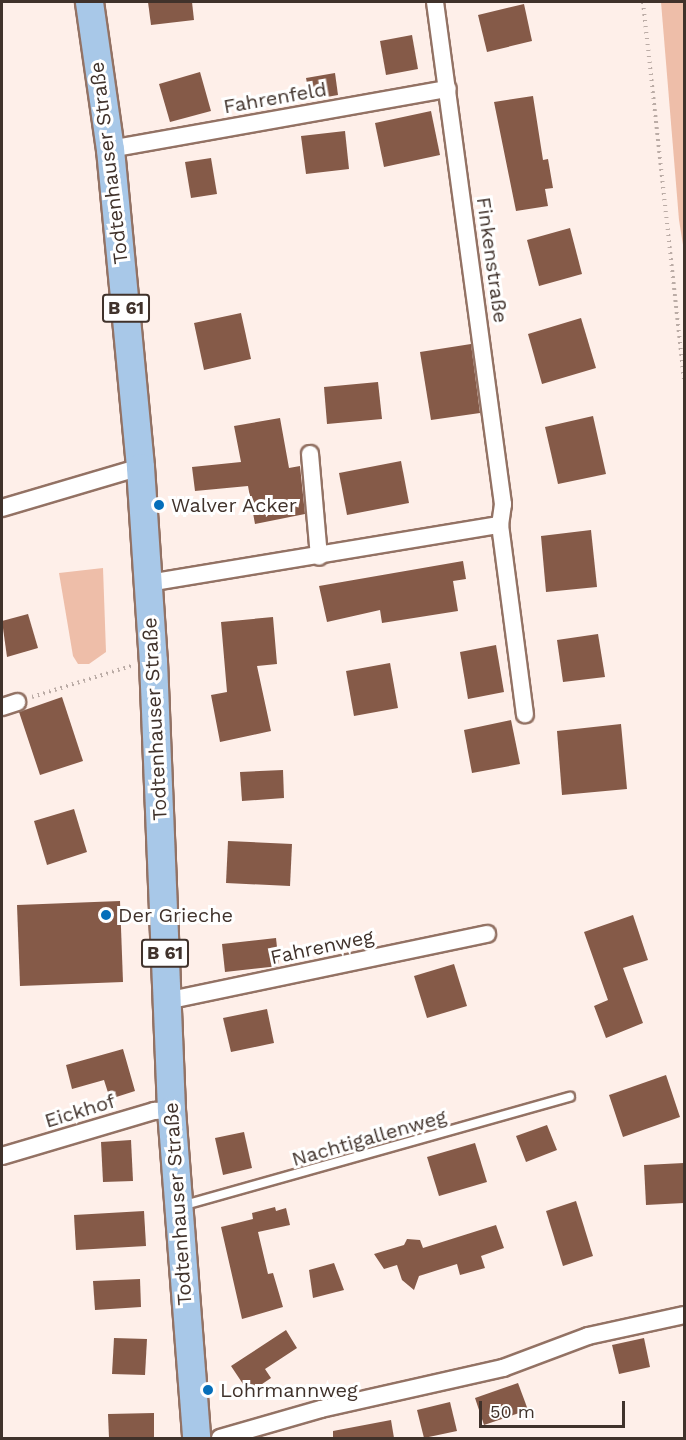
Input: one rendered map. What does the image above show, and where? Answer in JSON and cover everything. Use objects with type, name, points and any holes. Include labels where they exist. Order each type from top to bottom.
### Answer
[{"type":"main road","name":"Todtenhauser Straße","points":[[89,2],[110,149],[140,467],[153,661],[176,1207],[196,1438]]},
{"type":"street","name":"Finkenstraße","points":[[435,2],[503,504],[500,525],[525,714]]},
{"type":"street","name":"Fahrenfeld","points":[[110,149],[448,89]]},
{"type":"street","points":[[310,454],[319,557]]},
{"type":"street","points":[[2,508],[140,467]]},
{"type":"street","points":[[148,583],[319,557],[500,525]]},
{"type":"street","name":"Fahrenweg","points":[[166,1001],[487,934]]},
{"type":"street","name":"Eickhof","points":[[2,1156],[154,1111],[171,1110]]},
{"type":"street","points":[[220,1438],[321,1409],[503,1368],[588,1336],[684,1315]]},
{"type":"lane","name":"Nachtigallenweg","points":[[176,1207],[195,1205],[570,1097]]},
{"type":"path","points":[[643,2],[684,381]]},
{"type":"path","points":[[9,704],[153,661]]},
{"type":"shaded area","points":[[661,2],[684,2],[684,251],[679,220]]},
{"type":"shaded area","points":[[103,568],[106,652],[89,664],[78,664],[73,656],[59,573]]},
{"type":"building","points":[[148,2],[192,2],[194,20],[151,25]]},
{"type":"building","points":[[524,4],[532,41],[487,52],[478,15]]},
{"type":"building","points":[[412,35],[418,69],[386,75],[380,41]]},
{"type":"building","points":[[200,72],[211,111],[170,122],[159,84]]},
{"type":"building","points":[[335,73],[338,95],[310,100],[306,78]]},
{"type":"building","points":[[533,96],[543,160],[548,159],[553,188],[545,189],[548,206],[516,211],[494,102]]},
{"type":"building","points":[[431,111],[440,155],[384,167],[375,123]]},
{"type":"building","points":[[345,131],[349,169],[306,174],[301,136]]},
{"type":"building","points":[[211,158],[217,194],[191,198],[185,162]]},
{"type":"building","points":[[570,228],[582,274],[539,286],[527,240]]},
{"type":"building","points":[[241,313],[251,359],[204,370],[194,323]]},
{"type":"building","points":[[581,318],[596,368],[542,384],[528,334]]},
{"type":"building","points":[[471,344],[480,413],[431,420],[420,352]]},
{"type":"building","points":[[378,382],[382,419],[327,424],[324,387]]},
{"type":"building","points":[[593,416],[606,474],[558,484],[545,427]]},
{"type":"building","points":[[280,418],[289,468],[300,466],[305,514],[255,524],[248,486],[195,491],[192,467],[241,462],[234,426]]},
{"type":"building","points":[[401,461],[409,503],[347,515],[339,473]]},
{"type":"building","points":[[591,530],[597,587],[546,592],[541,536]]},
{"type":"building","points":[[463,561],[466,579],[453,581],[458,611],[382,623],[380,610],[327,622],[319,586]]},
{"type":"building","points":[[28,614],[38,648],[7,657],[2,621]]},
{"type":"building","points":[[273,617],[277,664],[257,666],[271,731],[220,742],[211,695],[227,692],[221,622]]},
{"type":"building","points":[[598,634],[605,677],[563,682],[557,640]]},
{"type":"building","points":[[496,645],[504,692],[468,699],[460,652]]},
{"type":"building","points":[[390,663],[398,708],[354,716],[346,671]]},
{"type":"building","points":[[62,697],[83,761],[40,775],[19,712]]},
{"type":"building","points":[[511,720],[520,764],[472,773],[464,730]]},
{"type":"building","points":[[621,724],[627,789],[562,795],[557,731]]},
{"type":"building","points":[[283,770],[284,798],[242,801],[240,772]]},
{"type":"building","points":[[74,809],[87,852],[47,865],[34,821]]},
{"type":"building","points":[[228,841],[292,844],[290,886],[226,883]]},
{"type":"building","points":[[120,901],[123,982],[20,986],[17,905]]},
{"type":"building","points":[[633,915],[648,960],[623,968],[643,1023],[606,1038],[594,1006],[608,1000],[584,932]]},
{"type":"building","points":[[276,938],[279,966],[225,972],[222,944]]},
{"type":"building","points":[[454,964],[467,1006],[427,1018],[414,976]]},
{"type":"building","points":[[267,1009],[274,1043],[231,1052],[223,1018]]},
{"type":"building","points":[[123,1049],[135,1091],[110,1099],[104,1080],[72,1089],[66,1065]]},
{"type":"building","points":[[666,1075],[680,1117],[623,1137],[609,1095]]},
{"type":"building","points":[[547,1125],[557,1150],[526,1162],[516,1136]]},
{"type":"building","points":[[244,1132],[252,1168],[223,1175],[215,1138]]},
{"type":"building","points":[[131,1140],[133,1181],[103,1182],[101,1142]]},
{"type":"building","points":[[475,1143],[487,1182],[439,1196],[427,1157]]},
{"type":"building","points":[[684,1163],[684,1203],[646,1205],[644,1165]]},
{"type":"building","points":[[576,1201],[593,1256],[563,1266],[546,1211]]},
{"type":"building","points":[[275,1207],[276,1211],[286,1208],[290,1225],[258,1232],[268,1274],[273,1273],[283,1307],[242,1319],[221,1227],[253,1219],[252,1213]]},
{"type":"building","points":[[144,1211],[146,1246],[76,1250],[74,1215]]},
{"type":"building","points":[[496,1225],[504,1248],[481,1256],[485,1268],[460,1275],[457,1264],[419,1276],[414,1290],[402,1280],[397,1265],[384,1269],[374,1254],[404,1245],[407,1239],[420,1240],[423,1248]]},
{"type":"building","points":[[334,1263],[344,1290],[313,1298],[309,1270]]},
{"type":"building","points":[[140,1279],[141,1307],[95,1310],[93,1281]]},
{"type":"building","points":[[286,1330],[297,1348],[265,1369],[271,1378],[249,1393],[231,1366]]},
{"type":"building","points":[[114,1338],[147,1339],[145,1375],[112,1374]]},
{"type":"building","points":[[644,1338],[650,1367],[619,1374],[612,1345]]},
{"type":"building","points":[[518,1383],[528,1410],[484,1425],[475,1398]]},
{"type":"building","points":[[450,1402],[457,1431],[424,1438],[417,1410]]},
{"type":"building","points":[[154,1413],[154,1438],[109,1438],[108,1414]]},
{"type":"building","points":[[391,1420],[394,1438],[333,1438],[333,1431]]},
{"type":"place","name":"Walver Acker","points":[[159,505]]},
{"type":"place","name":"Der Grieche","points":[[106,915]]},
{"type":"place","name":"Lohrmannweg","points":[[208,1390]]}]
